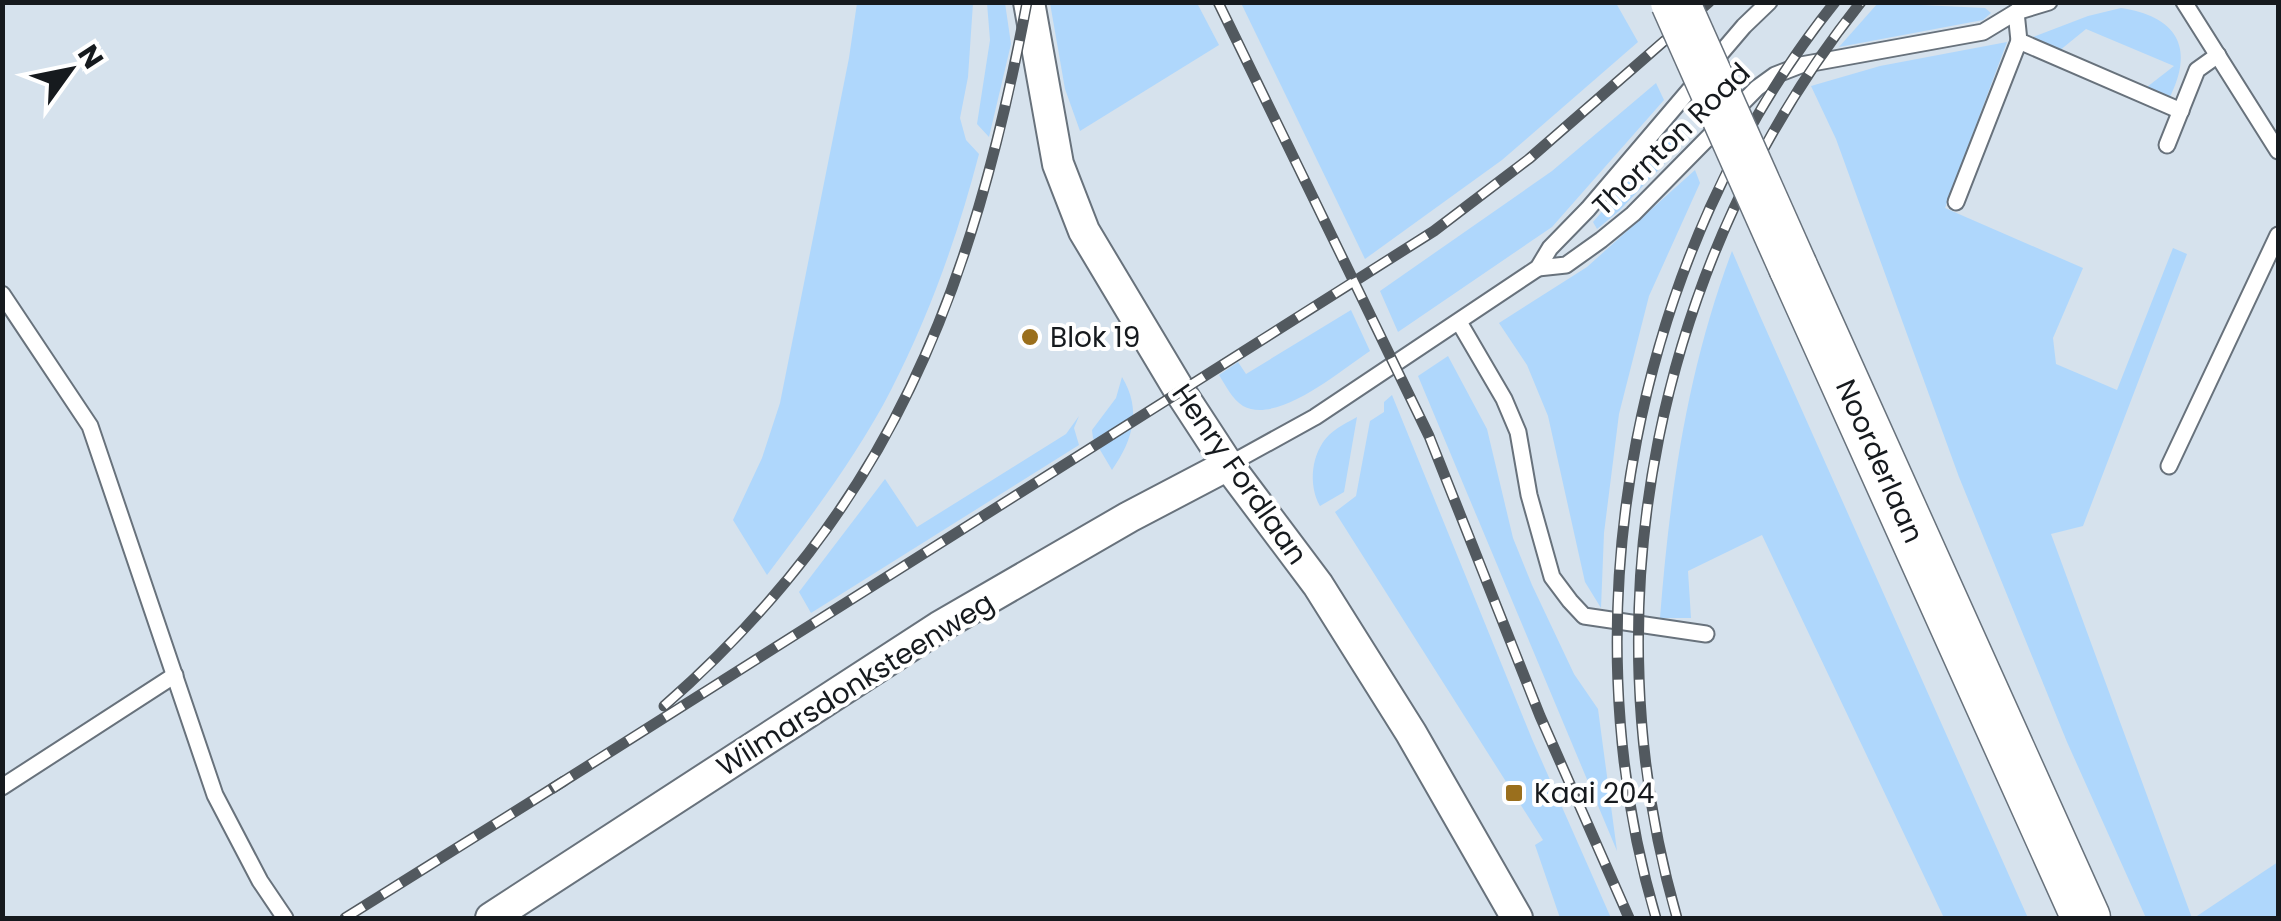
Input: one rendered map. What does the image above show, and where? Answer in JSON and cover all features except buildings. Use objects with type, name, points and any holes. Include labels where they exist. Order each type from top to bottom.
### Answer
[{"type":"main road","name":"Noorderlaan","points":[[1675,2],[2086,918]]},
{"type":"street","name":"Henry Fordlaan","points":[[1029,2],[1058,164],[1084,232],[1180,394],[1318,584],[1411,732],[1518,918]]},
{"type":"street","name":"Wilmarsdonksteenweg","points":[[491,918],[939,627],[1129,517],[1228,465]]},
{"type":"lane","name":"Thornton Road","points":[[1228,465],[1315,417],[1538,268],[1550,248],[1744,26],[1770,2]]},
{"type":"lane","points":[[1956,202],[2020,41],[2016,12],[2000,2]]},
{"type":"lane","name":"Thornton Road","points":[[1538,268],[1566,264],[1633,214],[1740,104],[1775,75],[1801,65],[1983,32],[2016,12],[2049,2]]},
{"type":"lane","points":[[2184,2],[2278,151]]},
{"type":"lane","points":[[2020,41],[2180,111]]},
{"type":"lane","points":[[2166,144],[2197,70],[2218,56]]},
{"type":"lane","points":[[2169,466],[2278,235]]},
{"type":"lane","points":[[2,294],[90,426],[215,795],[284,918]]},
{"type":"lane","points":[[1459,322],[1504,399],[1518,432],[1540,540],[1552,578],[1570,601],[1584,616],[1706,634]]},
{"type":"lane","points":[[2,787],[175,675]]},
{"type":"shaded area","points":[[857,3],[973,3],[968,77],[960,118],[966,140],[979,154],[941,275],[891,390],[848,462],[767,575],[733,520],[762,458],[780,403]]},
{"type":"shaded area","points":[[987,3],[1005,3],[1011,44],[989,137],[977,124],[990,40]]},
{"type":"shaded area","points":[[1050,3],[1197,3],[1219,45],[1080,131],[1065,89]]},
{"type":"shaded area","points":[[1241,3],[1616,3],[1638,42],[1502,160],[1365,259]]},
{"type":"shaded area","points":[[1878,3],[1985,8],[1991,13],[1983,20],[1839,47]]},
{"type":"shaded area","points":[[2121,8],[2155,18],[2175,36],[2181,62],[2170,97],[2147,87],[2174,66],[2086,29],[2059,51],[2033,37]]},
{"type":"shaded area","points":[[2007,42],[1945,208],[2083,268],[2053,338],[2056,364],[2117,390],[2173,248],[2187,254],[2083,526],[2051,534],[2192,918],[2146,918],[2067,742],[1959,477],[1836,139],[1811,86],[1880,66]]},
{"type":"shaded area","points":[[1656,83],[1664,100],[1552,227],[1398,332],[1380,291],[1552,171]]},
{"type":"shaded area","points":[[1675,127],[1683,144],[1597,229],[1593,222]]},
{"type":"shaded area","points":[[1695,170],[1700,183],[1649,296],[1619,414],[1604,533],[1601,608],[1585,582],[1548,416],[1527,365],[1499,323],[1587,267]]},
{"type":"shaded area","points":[[1732,251],[2028,918],[1944,918],[1762,535],[1688,571],[1691,618],[1660,618],[1669,524],[1692,386]]},
{"type":"shaded area","points":[[1351,310],[1370,351],[1291,402],[1257,410],[1243,406],[1219,375],[1238,362],[1246,374]]},
{"type":"shaded area","points":[[1448,356],[1487,429],[1513,538],[1532,585],[1574,674],[1598,709],[1617,851],[1418,376]]},
{"type":"shaded area","points":[[1122,377],[1132,401],[1132,425],[1112,470],[1092,430],[1116,398]]},
{"type":"shaded area","points":[[1392,395],[1532,739],[1611,918],[1560,918],[1535,845],[1543,840],[1335,512],[1356,496],[1370,421],[1384,412],[1384,402]]},
{"type":"shaded area","points":[[1079,416],[1074,428],[1079,445],[811,613],[799,592],[885,479],[917,527],[1066,434]]},
{"type":"shaded area","points":[[1357,417],[1344,492],[1320,506],[1313,479],[1318,451],[1332,432]]},
{"type":"shaded area","points":[[2278,862],[2278,918],[2194,918]]},
{"type":"railway","points":[[664,706],[743,631],[809,553],[864,472],[910,388],[948,300],[979,206],[1027,2]]},
{"type":"railway","points":[[1218,2],[1429,436],[1540,716],[1629,918]]},
{"type":"railway","points":[[553,788],[1434,231],[1530,158],[1709,2]]},
{"type":"railway","points":[[1656,918],[1630,801],[1618,681],[1620,560],[1637,439],[1667,321],[1710,208],[1766,101],[1835,2]]},
{"type":"railway","points":[[1677,918],[1651,799],[1639,678],[1642,558],[1659,438],[1689,322],[1734,209],[1791,102],[1861,2]]},
{"type":"railway","points":[[345,918],[564,781]]},
{"type":"place","name":"Blok 19","points":[[1030,337]]},
{"type":"place","name":"Kaai 204","points":[[1514,793]]}]
